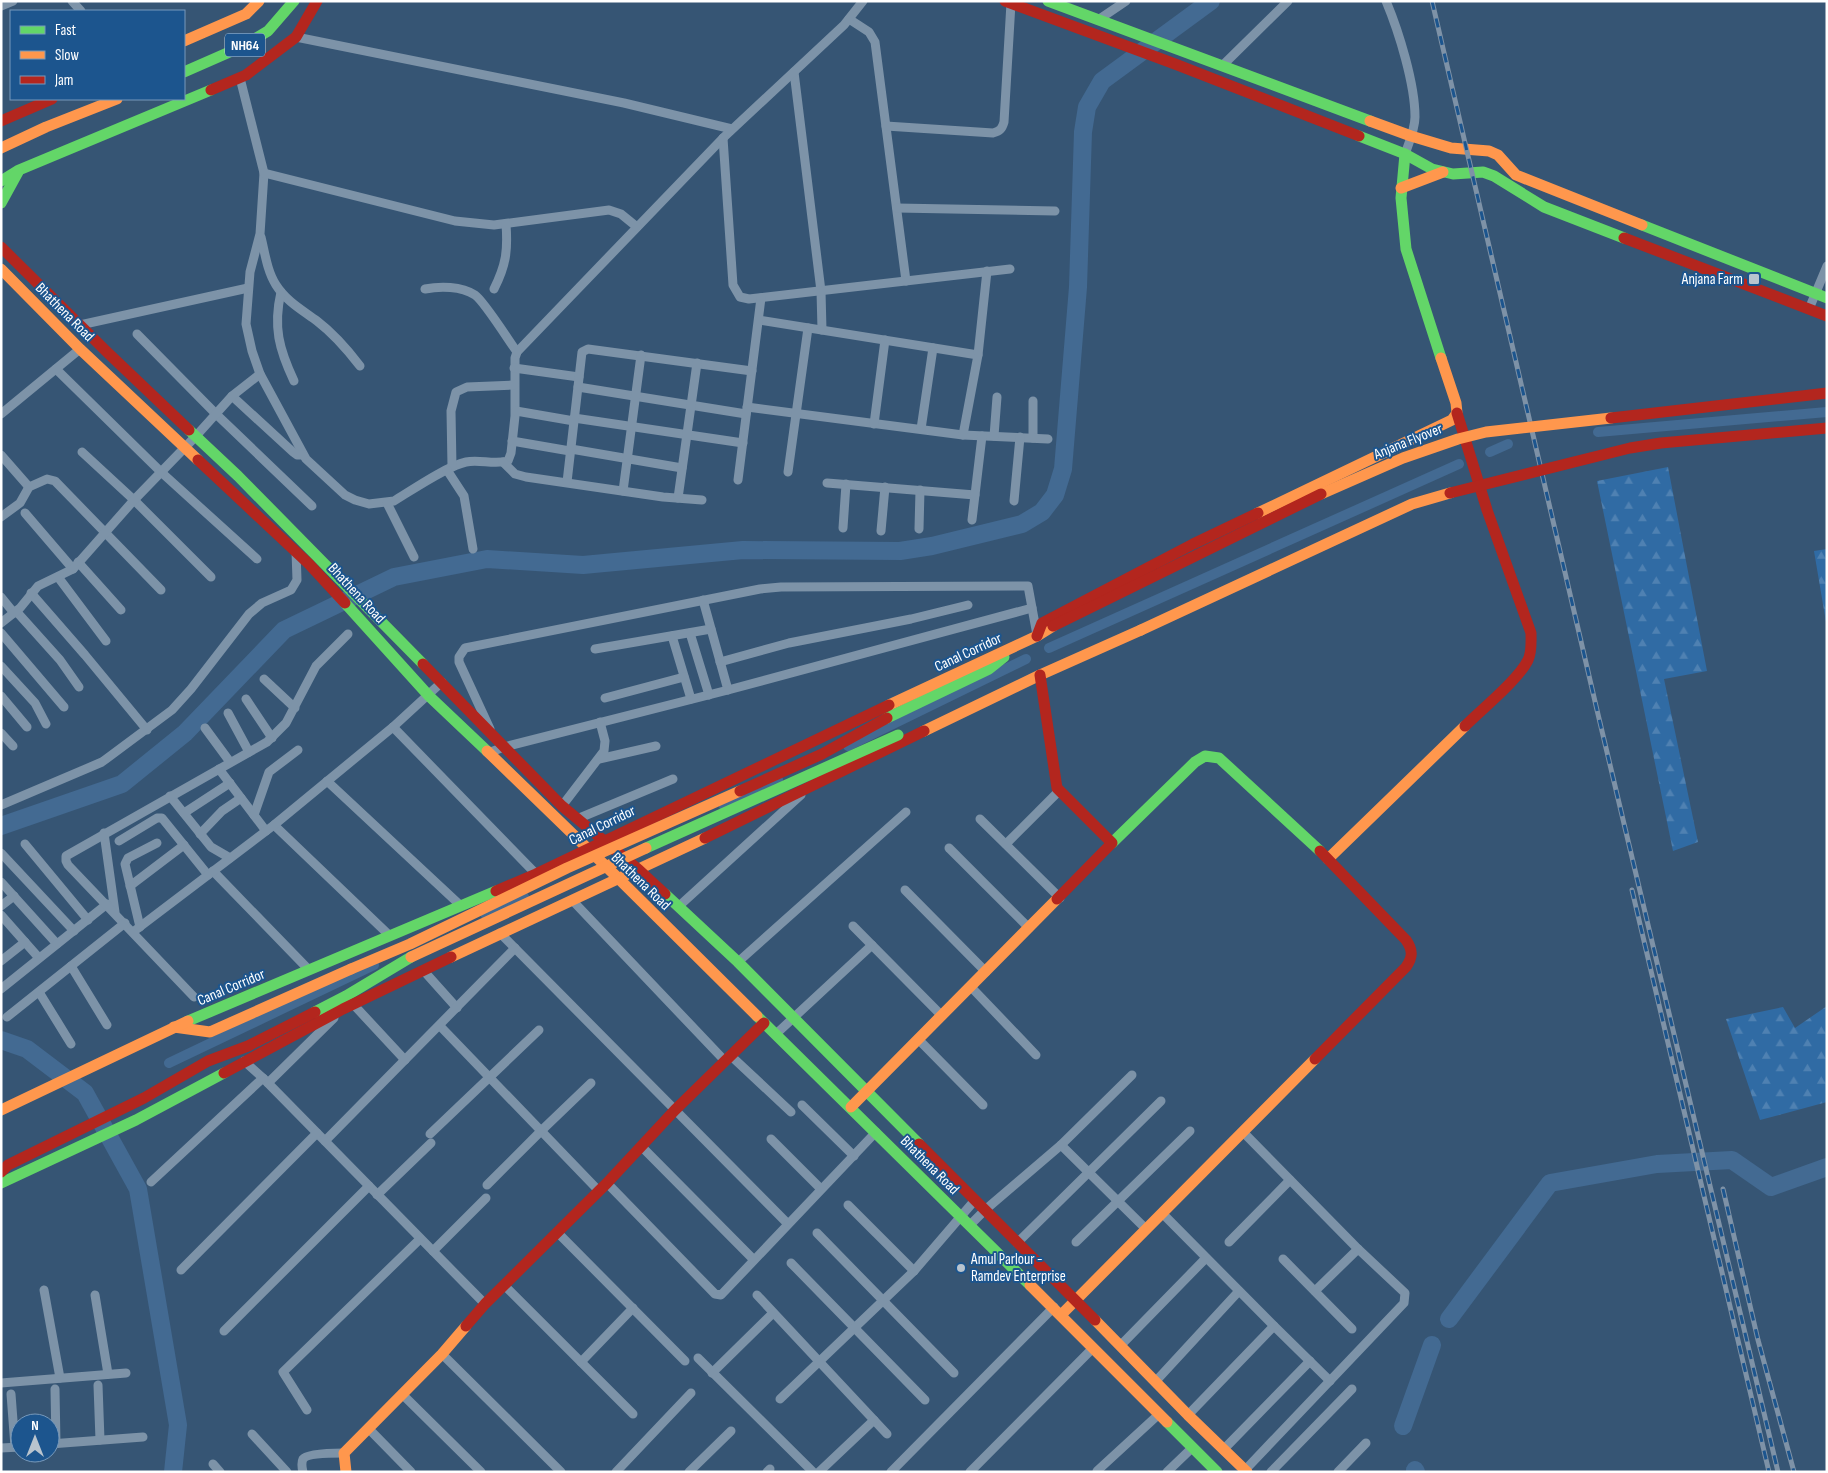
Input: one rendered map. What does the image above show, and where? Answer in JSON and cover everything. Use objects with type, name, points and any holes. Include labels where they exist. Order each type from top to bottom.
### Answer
[{"type":"main road","points":[[185,41],[246,14],[259,1]]},
{"type":"main road","name":"NH64","points":[[185,60],[236,37],[260,23],[279,1]]},
{"type":"main road","name":"NH64","points":[[185,72],[241,47],[268,31],[294,1]]},
{"type":"main road","points":[[1,181],[19,170],[240,78],[260,66],[296,36],[317,1]]},
{"type":"main road","points":[[1048,1],[1412,136],[1451,148],[1489,151],[1498,155],[1516,175],[1827,298]]},
{"type":"main road","points":[[1008,2],[1175,64],[1405,154],[1432,169],[1453,174],[1483,172],[1494,176],[1544,207],[1827,316]]},
{"type":"main road","points":[[1,121],[50,100]]},
{"type":"main road","points":[[1,148],[46,127],[114,100]]},
{"type":"main road","points":[[1,136],[42,116]]},
{"type":"main road","points":[[1328,859],[1516,676],[1528,660],[1531,647],[1528,624],[1487,510],[1457,413],[1453,394],[1406,249],[1402,221],[1401,188],[1405,154]]},
{"type":"main road","points":[[1,203],[19,170]]},
{"type":"main road","points":[[1401,188],[1443,172]]},
{"type":"main road","points":[[1,248],[238,476],[314,561]]},
{"type":"main road","name":"Bhathena Road","points":[[1,269],[80,349],[184,448],[296,551],[314,561],[401,640],[562,806],[639,870],[738,962],[1121,1345],[1155,1382],[1246,1471]]},
{"type":"main road","name":"Anjana Flyover","points":[[1037,636],[1053,626],[1309,500],[1420,451],[1456,439],[1486,432],[1827,393]]},
{"type":"main road","points":[[1037,636],[1042,622],[1193,544],[1446,424],[1457,413]]},
{"type":"main road","points":[[1,1183],[136,1120],[348,1006],[500,933],[639,870],[1040,675],[1412,504],[1462,489],[1630,448],[1661,443],[1827,428]]},
{"type":"main road","name":"Bhathena Road","points":[[314,561],[381,642],[429,696],[851,1107],[1058,1311],[1158,1415],[1217,1472]]},
{"type":"main road","name":"Canal Corridor","points":[[1,1110],[174,1027],[536,874],[604,840],[1037,636]]},
{"type":"main road","points":[[174,1027],[210,1032],[410,944],[576,864],[822,754],[887,718],[989,669],[1018,645]]},
{"type":"main road","points":[[1040,675],[1054,774],[1060,791],[1112,843]]},
{"type":"main road","points":[[1,1172],[8,1165],[128,1106],[208,1061],[257,1041],[346,996],[411,957],[578,878],[898,735],[998,688],[1027,682]]},
{"type":"main road","points":[[851,1107],[1060,898],[1112,843],[1196,762],[1205,756],[1219,758],[1328,859],[1410,945],[1412,956],[1406,967],[1075,1301],[1058,1311]]},
{"type":"main road","points":[[346,1472],[344,1453],[442,1354],[485,1304],[602,1187],[675,1110],[764,1023]]},
{"type":"main road","points":[[208,1061],[210,1080]]},
{"type":"street","points":[[1,6],[13,1]]},
{"type":"street","points":[[240,78],[264,173],[260,234],[250,272],[248,288],[246,324],[252,351],[260,374],[303,456],[345,495],[369,504],[387,503],[394,501],[463,462],[475,460],[508,461],[516,411],[514,358],[517,352],[723,138],[849,19],[863,1]]},
{"type":"street","points":[[1101,21],[1126,1]]},
{"type":"street","points":[[1222,66],[1288,1]]},
{"type":"street","points":[[1386,1],[1396,24],[1410,82],[1415,118],[1412,136],[1405,154]]},
{"type":"street","points":[[886,126],[993,132],[999,131],[1002,128],[1004,122],[1008,2]]},
{"type":"street","points":[[849,19],[869,32],[875,42],[906,281]]},
{"type":"street","points":[[296,36],[624,103],[732,129]]},
{"type":"street","points":[[794,72],[821,291],[822,330]]},
{"type":"street","points":[[723,138],[733,285],[740,298],[761,298],[1010,269]]},
{"type":"street","points":[[264,173],[455,221],[478,224],[506,224],[609,210],[621,214],[637,227]]},
{"type":"street","points":[[897,208],[1055,211]]},
{"type":"street","points":[[494,289],[507,257],[506,224]]},
{"type":"street","points":[[260,234],[275,284],[287,300],[343,344],[360,366]]},
{"type":"street","points":[[1809,309],[1827,266]]},
{"type":"street","points":[[963,435],[978,356],[986,271]]},
{"type":"street","points":[[425,289],[445,287],[460,289],[475,295],[517,352]]},
{"type":"street","points":[[80,325],[248,288]]},
{"type":"street","points":[[281,292],[278,306],[277,330],[282,356],[294,381]]},
{"type":"street","points":[[738,480],[761,298]]},
{"type":"street","points":[[758,320],[978,356]]},
{"type":"street","points":[[788,472],[808,328]]},
{"type":"street","points":[[137,334],[216,414],[312,506]]},
{"type":"street","points":[[874,424],[885,340]]},
{"type":"street","points":[[920,430],[933,348]]},
{"type":"street","points":[[1,414],[80,349]]},
{"type":"street","points":[[567,482],[582,352],[588,349],[752,370]]},
{"type":"street","points":[[623,491],[641,355]]},
{"type":"street","points":[[678,498],[697,363]]},
{"type":"street","points":[[514,368],[579,377]]},
{"type":"street","points":[[56,369],[161,472],[257,559]]},
{"type":"street","points":[[1,623],[15,612],[43,583],[76,566],[134,500],[232,396],[260,374]]},
{"type":"street","points":[[472,549],[464,496],[450,468],[451,410],[456,392],[467,387],[514,385]]},
{"type":"street","points":[[578,387],[692,405],[797,414],[963,435],[1048,439]]},
{"type":"street","points":[[232,396],[293,452],[303,456]]},
{"type":"street","points":[[994,436],[997,397]]},
{"type":"street","points":[[1033,401],[1033,438]]},
{"type":"street","points":[[516,411],[742,443]]},
{"type":"street","points":[[972,520],[982,436]]},
{"type":"street","points":[[1014,500],[1020,438]]},
{"type":"street","points":[[512,441],[682,468]]},
{"type":"street","points":[[82,452],[134,500],[211,577]]},
{"type":"street","points":[[1,455],[29,487]]},
{"type":"street","points":[[503,462],[511,471],[520,476],[702,500]]},
{"type":"street","points":[[1,517],[20,503],[29,487],[47,479],[55,481],[162,590]]},
{"type":"street","points":[[827,482],[975,495]]},
{"type":"street","points":[[844,528],[846,484]]},
{"type":"street","points":[[882,531],[885,487]]},
{"type":"street","points":[[919,529],[920,490]]},
{"type":"street","points":[[387,503],[414,557]]},
{"type":"street","points":[[25,513],[121,610]]},
{"type":"street","points":[[1,805],[94,766],[111,756],[172,710],[256,608],[291,590],[297,580],[296,551]]},
{"type":"street","points":[[58,576],[106,641]]},
{"type":"street","points":[[494,736],[459,662],[459,657],[465,648],[760,589],[781,587],[1028,586],[1037,636]]},
{"type":"street","points":[[31,594],[147,730]]},
{"type":"street","points":[[1,596],[60,660],[79,686]]},
{"type":"street","points":[[703,600],[728,690]]},
{"type":"street","points":[[720,662],[790,643],[911,619],[968,605]]},
{"type":"street","points":[[488,753],[504,747],[728,690],[1032,608]]},
{"type":"street","points":[[595,649],[711,629]]},
{"type":"street","points":[[1,633],[64,708]]},
{"type":"street","points":[[690,633],[709,694]]},
{"type":"street","points":[[194,997],[136,930],[125,923],[68,865],[66,858],[69,854],[104,833],[272,738],[286,724],[316,666],[348,634]]},
{"type":"street","points":[[672,636],[691,699]]},
{"type":"street","points":[[1,666],[35,703],[46,724]]},
{"type":"street","points":[[605,698],[684,677]]},
{"type":"street","points":[[264,678],[295,708]]},
{"type":"street","points":[[136,930],[266,831],[394,727],[442,682]]},
{"type":"street","points":[[1,696],[27,727]]},
{"type":"street","points":[[246,699],[272,738]]},
{"type":"street","points":[[228,713],[249,752]]},
{"type":"street","points":[[562,806],[599,759],[605,747],[600,722]]},
{"type":"street","points":[[394,727],[536,874]]},
{"type":"street","points":[[205,728],[230,762]]},
{"type":"street","points":[[1,733],[12,746]]},
{"type":"street","points":[[599,759],[656,746]]},
{"type":"street","points":[[254,815],[269,772],[298,750]]},
{"type":"street","points":[[219,768],[266,831]]},
{"type":"street","points":[[577,819],[673,779]]},
{"type":"street","points":[[327,781],[460,905]]},
{"type":"street","points":[[184,813],[230,783]]},
{"type":"street","points":[[678,907],[810,786]]},
{"type":"street","points":[[1006,844],[1060,791]]},
{"type":"street","points":[[170,796],[216,852],[230,858]]},
{"type":"street","points":[[200,834],[222,811],[241,798]]},
{"type":"street","points":[[738,962],[906,812]]},
{"type":"street","points":[[119,841],[160,817],[162,818],[184,845],[211,873],[309,970]]},
{"type":"street","points":[[980,819],[1060,898]]},
{"type":"street","points":[[274,824],[389,935]]},
{"type":"street","points":[[104,833],[115,913]]},
{"type":"street","points":[[136,930],[126,861],[128,858],[157,843]]},
{"type":"street","points":[[25,844],[88,920]]},
{"type":"street","points":[[130,886],[184,845]]},
{"type":"street","points":[[949,848],[1029,928]]},
{"type":"street","points":[[1,854],[74,931]]},
{"type":"street","points":[[1,882],[58,944]]},
{"type":"street","points":[[905,890],[986,972]]},
{"type":"street","points":[[1,906],[14,896]]},
{"type":"street","points":[[572,900],[728,1058],[791,1112]]},
{"type":"street","points":[[1,989],[107,904]]},
{"type":"street","points":[[1,915],[39,958]]},
{"type":"street","points":[[7,1017],[125,923]]},
{"type":"street","points":[[853,926],[942,1016]]},
{"type":"street","points":[[500,933],[788,1224]]},
{"type":"street","points":[[1,961],[25,942]]},
{"type":"street","points":[[776,1034],[872,945]]},
{"type":"street","points":[[325,1141],[515,948]]},
{"type":"street","points":[[71,966],[107,1025]]},
{"type":"street","points":[[423,970],[457,1008]]},
{"type":"street","points":[[971,987],[1036,1055]]},
{"type":"street","points":[[39,992],[71,1044]]},
{"type":"street","points":[[151,1182],[348,1006],[405,1060]]},
{"type":"street","points":[[440,1026],[541,1130],[715,1294],[721,1295],[724,1292],[753,1259],[876,1132]]},
{"type":"street","points":[[377,1195],[490,1077],[540,1030]]},
{"type":"street","points":[[919,1040],[983,1106]]},
{"type":"street","points":[[244,1061],[266,1081],[485,1304]]},
{"type":"street","points":[[970,1225],[1061,1145],[1132,1075]]},
{"type":"street","points":[[487,1185],[591,1083]]},
{"type":"street","points":[[1017,1243],[1161,1101]]},
{"type":"street","points":[[802,1104],[854,1156]]},
{"type":"street","points":[[1076,1242],[1190,1131]]},
{"type":"street","points":[[1243,1132],[1358,1249],[1405,1293],[1406,1297],[1404,1303],[1246,1471]]},
{"type":"street","points":[[180,1270],[317,1133]]},
{"type":"street","points":[[771,1139],[821,1190]]},
{"type":"street","points":[[1061,1145],[1146,1229]]},
{"type":"street","points":[[640,1146],[753,1259]]},
{"type":"street","points":[[1229,1242],[1290,1180]]},
{"type":"street","points":[[224,1331],[368,1186]]},
{"type":"street","points":[[433,1251],[486,1198]]},
{"type":"street","points":[[780,1398],[914,1271],[974,1200]]},
{"type":"street","points":[[848,1205],[914,1271]]},
{"type":"street","points":[[1162,1213],[1330,1381]]},
{"type":"street","points":[[557,1232],[685,1361]]},
{"type":"street","points":[[817,1233],[954,1373]]},
{"type":"street","points":[[308,1410],[283,1372],[420,1239]]},
{"type":"street","points":[[1315,1291],[1358,1249]]},
{"type":"street","points":[[1121,1345],[1206,1258]]},
{"type":"street","points":[[1283,1259],[1352,1329]]},
{"type":"street","points":[[791,1263],[925,1400]]},
{"type":"street","points":[[504,1285],[633,1414]]},
{"type":"street","points":[[44,1290],[60,1378]]},
{"type":"street","points":[[1155,1382],[1239,1291]]},
{"type":"street","points":[[95,1295],[108,1374]]},
{"type":"street","points":[[757,1295],[887,1434]]},
{"type":"street","points":[[581,1362],[633,1308]]},
{"type":"street","points":[[891,1472],[1058,1311]]},
{"type":"street","points":[[712,1373],[773,1313]]},
{"type":"street","points":[[1188,1415],[1274,1326]]},
{"type":"street","points":[[970,1472],[1093,1348]]},
{"type":"street","points":[[442,1354],[561,1472]]},
{"type":"street","points":[[698,1358],[813,1472]]},
{"type":"street","points":[[1224,1449],[1310,1361]]},
{"type":"street","points":[[1,1383],[126,1372]]},
{"type":"street","points":[[98,1385],[100,1440]]},
{"type":"street","points":[[54,1413],[55,1389]]},
{"type":"street","points":[[1271,1472],[1352,1389]]},
{"type":"street","points":[[616,1472],[692,1393]]},
{"type":"street","points":[[11,1394],[14,1413]]},
{"type":"street","points":[[402,1394],[481,1472]]},
{"type":"street","points":[[1097,1471],[1158,1415]]},
{"type":"street","points":[[819,1472],[874,1420]]},
{"type":"street","points":[[368,1428],[411,1472]]},
{"type":"street","points":[[690,1472],[731,1431]]},
{"type":"street","points":[[252,1434],[287,1472]]},
{"type":"street","points":[[60,1443],[143,1437]]},
{"type":"street","points":[[1338,1472],[1366,1443]]},
{"type":"street","points":[[1168,1472],[1193,1447]]},
{"type":"street","points":[[303,1472],[302,1462],[305,1457],[344,1453]]},
{"type":"street","points":[[213,1464],[220,1472]]},
{"type":"green space","points":[[1668,467],[1707,671],[1664,679],[1698,842],[1673,851],[1597,481]]},
{"type":"green space","points":[[1827,549],[1827,628],[1814,551]]},
{"type":"green space","points":[[1827,1006],[1827,1102],[1760,1120],[1726,1019],[1783,1007],[1795,1028]]},
{"type":"waterway","points":[[1,826],[122,784],[185,733],[284,630],[394,577],[487,559],[583,565],[743,550],[900,551],[932,546],[1022,524],[1042,512],[1055,495],[1063,469],[1078,287],[1083,132],[1087,107],[1102,81],[1211,1]]},
{"type":"waterway","points":[[1598,432],[1827,412]]},
{"type":"waterway","points":[[1490,452],[1508,444]]},
{"type":"waterway","points":[[1049,648],[1459,464]]},
{"type":"waterway","points":[[848,746],[1026,659]]},
{"type":"waterway","points":[[724,806],[778,780]]},
{"type":"waterway","points":[[485,914],[524,897]]},
{"type":"waterway","points":[[169,1063],[374,965]]},
{"type":"waterway","points":[[1,1040],[27,1049],[85,1093],[138,1189],[178,1425],[173,1472]]},
{"type":"waterway","points":[[1449,1319],[1550,1183],[1657,1164],[1732,1160],[1771,1187],[1827,1167]]},
{"type":"waterway","points":[[1403,1426],[1432,1345]]},
{"type":"railway","points":[[1432,1],[1597,710],[1778,1472]]},
{"type":"railway","points":[[1632,890],[1769,1472]]},
{"type":"railway","points":[[1723,1189],[1758,1340],[1794,1472]]},
{"type":"traffic: fast","points":[[185,72],[241,47],[268,31],[294,1]]},
{"type":"traffic: fast","points":[[1048,1],[1370,121]]},
{"type":"traffic: fast","points":[[1,181],[19,170],[211,90]]},
{"type":"traffic: fast","points":[[1359,136],[1405,154],[1432,169],[1453,174],[1483,172],[1494,176],[1544,207],[1624,238]]},
{"type":"traffic: fast","points":[[1405,154],[1401,198],[1406,249],[1441,358]]},
{"type":"traffic: fast","points":[[1,203],[18,172]]},
{"type":"traffic: fast","points":[[1642,225],[1827,298]]},
{"type":"traffic: fast","points":[[189,430],[238,476],[423,664]]},
{"type":"traffic: fast","points":[[345,603],[429,696],[487,751]]},
{"type":"traffic: fast","points":[[887,718],[989,669],[1004,657]]},
{"type":"traffic: fast","points":[[646,848],[898,735]]},
{"type":"traffic: fast","points":[[1112,843],[1195,762],[1205,756],[1219,758],[1320,851]]},
{"type":"traffic: fast","points":[[188,1021],[496,891]]},
{"type":"traffic: fast","points":[[665,894],[738,962],[919,1144]]},
{"type":"traffic: fast","points":[[315,1012],[346,996],[411,957]]},
{"type":"traffic: fast","points":[[757,1016],[1030,1285]]},
{"type":"traffic: fast","points":[[1,1183],[136,1120],[224,1073]]},
{"type":"traffic: fast","points":[[1167,1422],[1217,1472]]},
{"type":"traffic: slow","points":[[185,41],[246,14],[259,1]]},
{"type":"traffic: slow","points":[[1,148],[46,127],[114,100]]},
{"type":"traffic: slow","points":[[1370,121],[1451,148],[1489,151],[1498,155],[1516,175],[1642,225]]},
{"type":"traffic: slow","points":[[1401,188],[1443,172]]},
{"type":"traffic: slow","points":[[1,269],[80,349],[198,460]]},
{"type":"traffic: slow","points":[[1258,513],[1452,420],[1457,413],[1456,403],[1441,358]]},
{"type":"traffic: slow","points":[[1321,494],[1403,458],[1458,439],[1486,432],[1611,418]]},
{"type":"traffic: slow","points":[[1141,630],[1412,504],[1450,493]]},
{"type":"traffic: slow","points":[[889,705],[1037,636],[1053,626]]},
{"type":"traffic: slow","points":[[924,731],[1040,675],[1141,630]]},
{"type":"traffic: slow","points":[[1328,859],[1465,726]]},
{"type":"traffic: slow","points":[[487,751],[757,1016]]},
{"type":"traffic: slow","points":[[351,969],[410,944],[567,868],[740,791]]},
{"type":"traffic: slow","points":[[451,957],[705,838]]},
{"type":"traffic: slow","points":[[411,957],[646,848]]},
{"type":"traffic: slow","points":[[851,1107],[1057,899]]},
{"type":"traffic: slow","points":[[174,1027],[210,1032],[351,969]]},
{"type":"traffic: slow","points":[[1,1110],[188,1021]]},
{"type":"traffic: slow","points":[[1061,1315],[1315,1059]]},
{"type":"traffic: slow","points":[[1030,1285],[1167,1422]]},
{"type":"traffic: slow","points":[[1095,1320],[1247,1472]]},
{"type":"traffic: slow","points":[[346,1472],[344,1453],[442,1354],[466,1326]]},
{"type":"traffic: jam","points":[[211,90],[246,75],[296,37],[317,1]]},
{"type":"traffic: jam","points":[[1005,1],[1175,64],[1359,136]]},
{"type":"traffic: jam","points":[[1,121],[50,100]]},
{"type":"traffic: jam","points":[[1624,238],[1827,316]]},
{"type":"traffic: jam","points":[[1,247],[189,430]]},
{"type":"traffic: jam","points":[[1611,418],[1827,393]]},
{"type":"traffic: jam","points":[[1457,413],[1487,510],[1531,633],[1530,654],[1523,668],[1465,726]]},
{"type":"traffic: jam","points":[[1450,493],[1630,448],[1661,443],[1827,428]]},
{"type":"traffic: jam","points":[[198,460],[309,564],[345,603]]},
{"type":"traffic: jam","points":[[1053,626],[1321,494]]},
{"type":"traffic: jam","points":[[1037,636],[1042,623],[1193,544],[1258,513]]},
{"type":"traffic: jam","points":[[423,664],[562,806],[665,894]]},
{"type":"traffic: jam","points":[[1040,675],[1057,788],[1112,843],[1057,899]]},
{"type":"traffic: jam","points":[[496,891],[536,874],[889,705]]},
{"type":"traffic: jam","points":[[740,791],[822,754],[887,718]]},
{"type":"traffic: jam","points":[[705,838],[924,731]]},
{"type":"traffic: jam","points":[[1315,1059],[1406,967],[1411,954],[1406,940],[1320,851]]},
{"type":"traffic: jam","points":[[224,1073],[343,1009],[451,957]]},
{"type":"traffic: jam","points":[[1,1172],[8,1165],[144,1098],[208,1061],[248,1046],[315,1012]]},
{"type":"traffic: jam","points":[[466,1326],[485,1304],[607,1183],[675,1110],[764,1023]]},
{"type":"traffic: jam","points":[[919,1144],[1095,1320]]},
{"type":"place","name":"Anjana Farm","points":[[1754,279]]},
{"type":"place","name":"Amul Parlour - Ramdev Enterprise","points":[[961,1268]]}]
